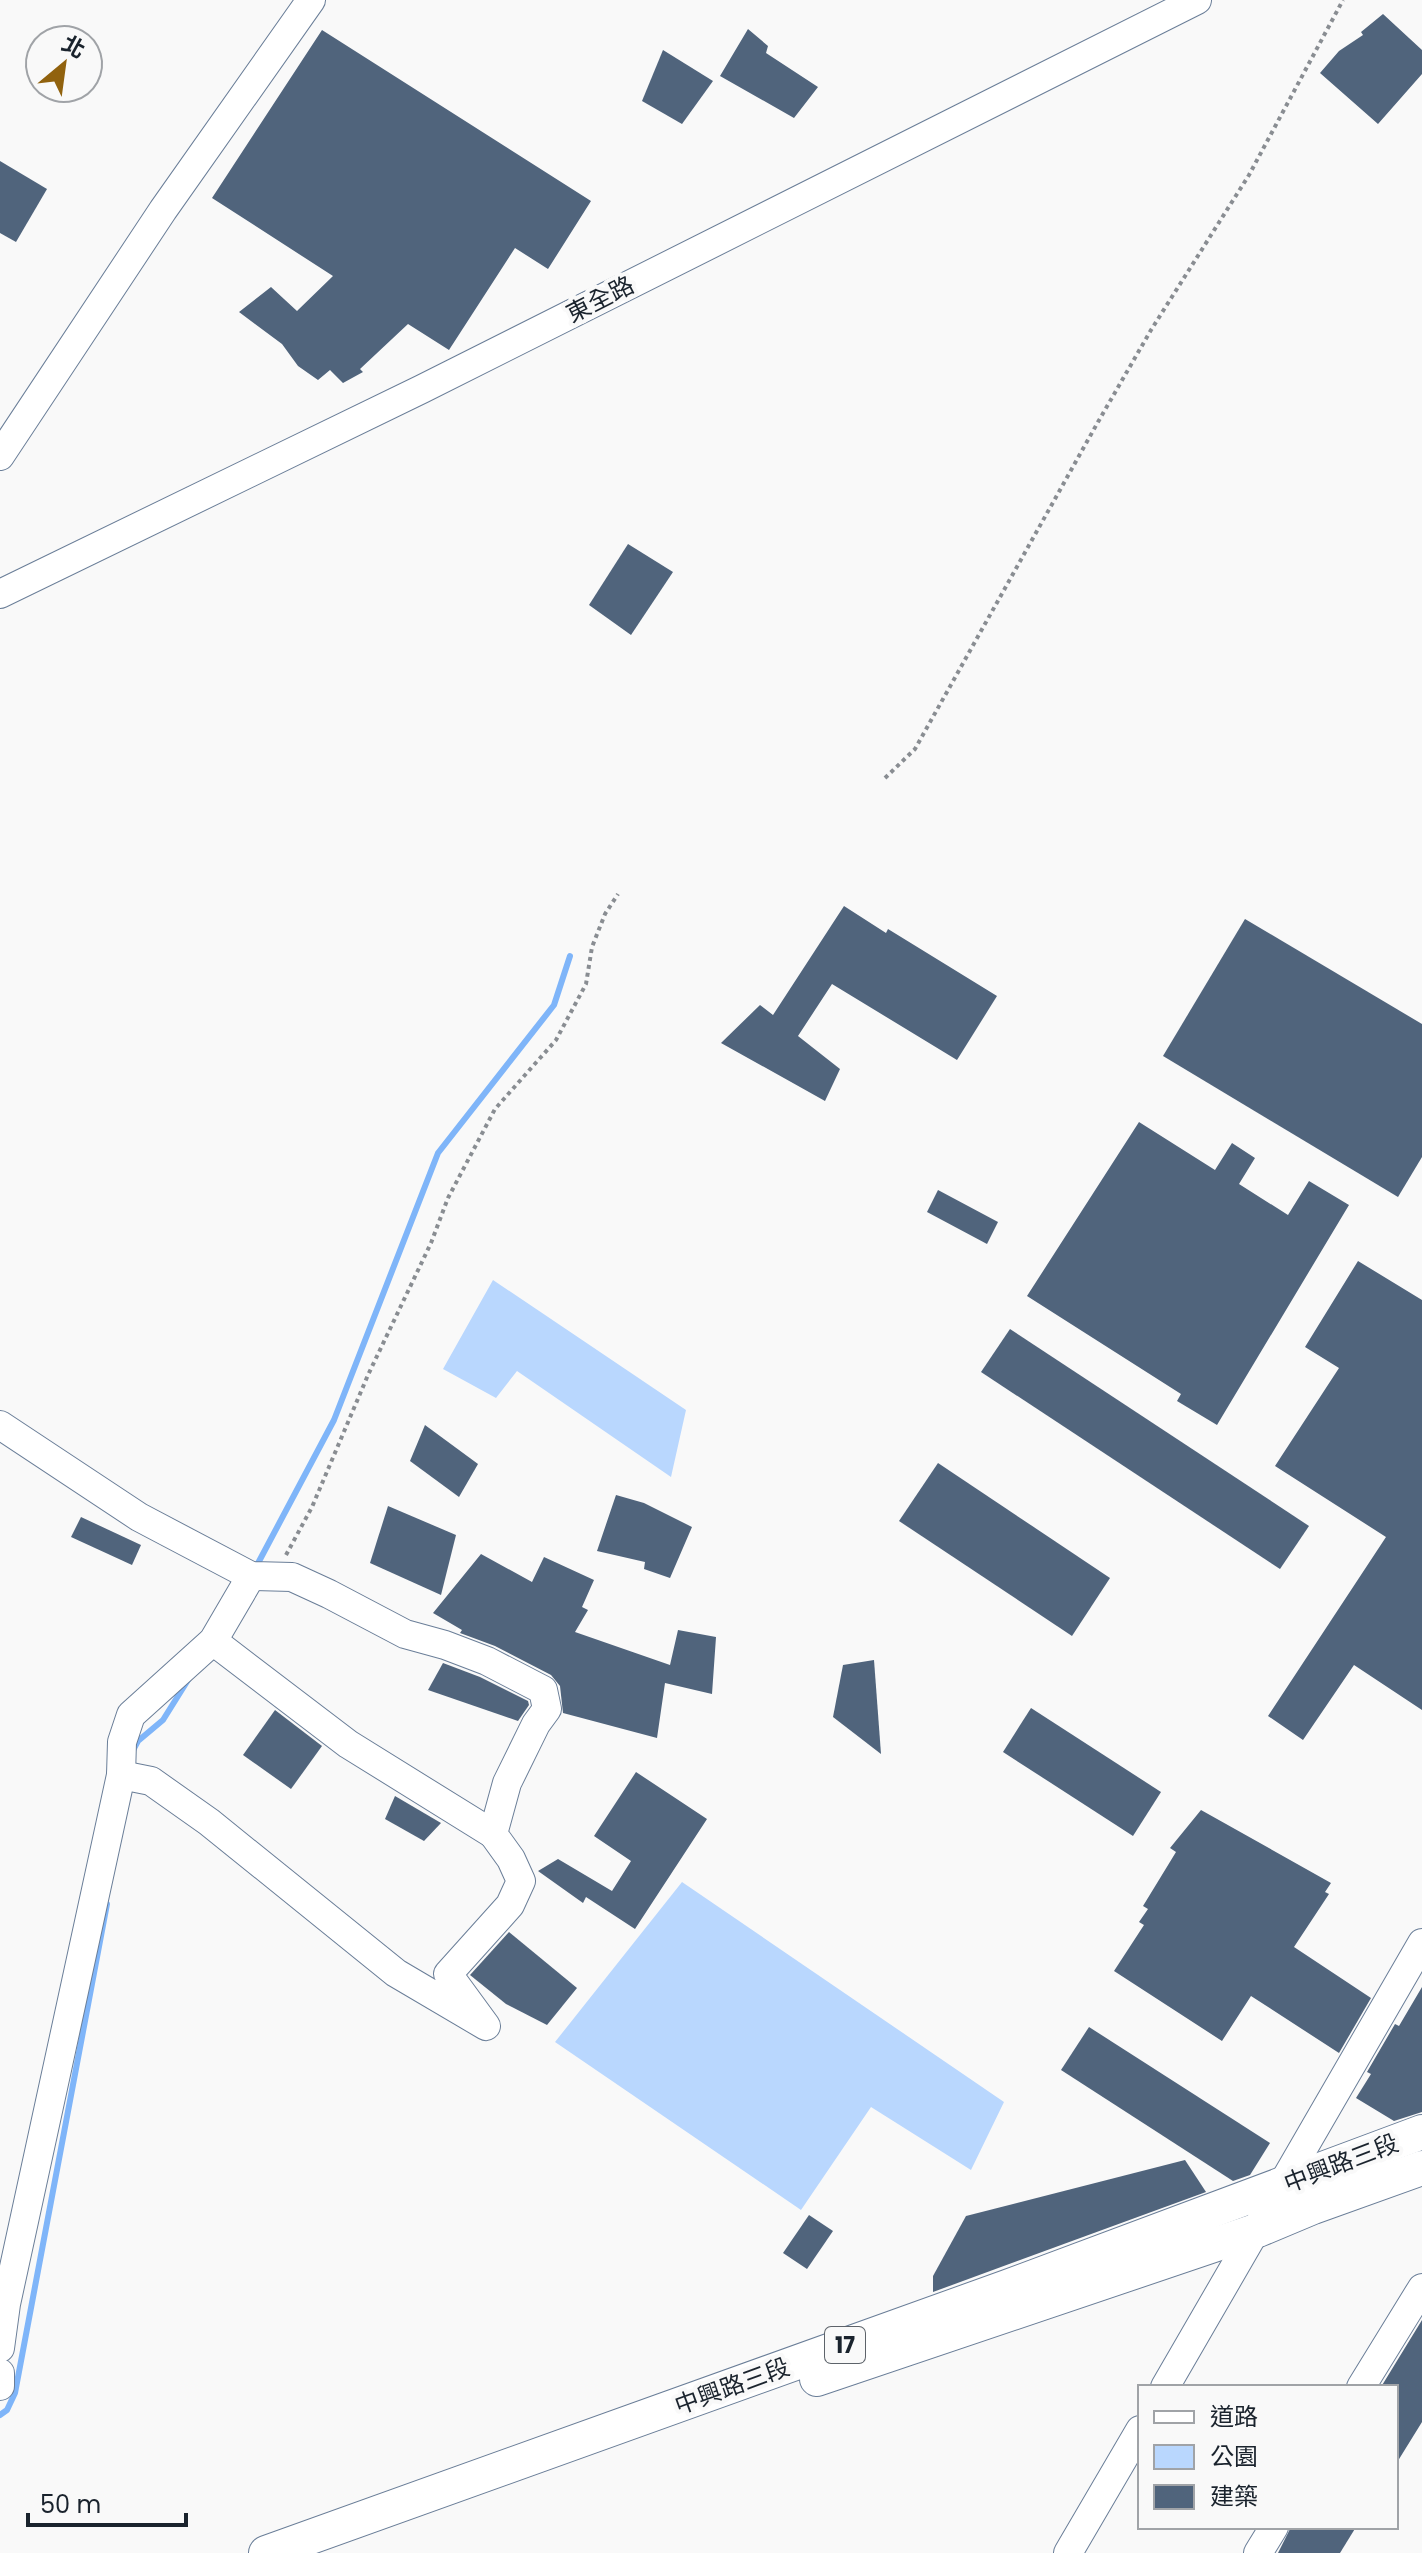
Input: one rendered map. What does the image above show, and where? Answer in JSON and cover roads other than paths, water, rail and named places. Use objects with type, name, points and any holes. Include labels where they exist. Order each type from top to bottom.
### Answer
[{"type":"main road","name":"中興路三段","points":[[266,2553],[1282,2186],[1422,2132]]},
{"type":"main road","name":"中興路三段","points":[[322,2553],[804,2384],[1258,2230],[1422,2168]]},
{"type":"street","points":[[0,456],[163,210],[311,0]]},
{"type":"street","name":"東全路","points":[[0,594],[422,389],[1197,0]]},
{"type":"street","points":[[0,1425],[139,1517],[251,1576],[292,1577],[405,1634],[487,1661],[543,1690],[547,1709],[536,1724],[507,1783],[493,1834]]},
{"type":"street","points":[[0,2348],[6,2304],[121,1775],[122,1742],[131,1715],[213,1641],[251,1576]]},
{"type":"street","points":[[121,1775],[151,1781],[209,1822],[396,1973],[486,2026],[448,1974],[510,1905],[521,1881],[511,1859],[493,1834],[348,1744],[213,1641]]},
{"type":"street","points":[[1166,2385],[1422,1943]]},
{"type":"street","points":[[1362,2385],[1422,2288]]},
{"type":"street","points":[[0,2373],[0,2386]]},
{"type":"street","points":[[1068,2553],[1138,2433]]},
{"type":"street","points":[[1258,2553],[1273,2529]]},
{"type":"waterway","points":[[256,1567],[334,1420],[438,1153],[554,1005],[570,956]]},
{"type":"waterway","points":[[132,1752],[138,1741],[163,1720],[188,1680]]},
{"type":"waterway","points":[[0,2415],[7,2410],[15,2393],[107,1904]]}]
